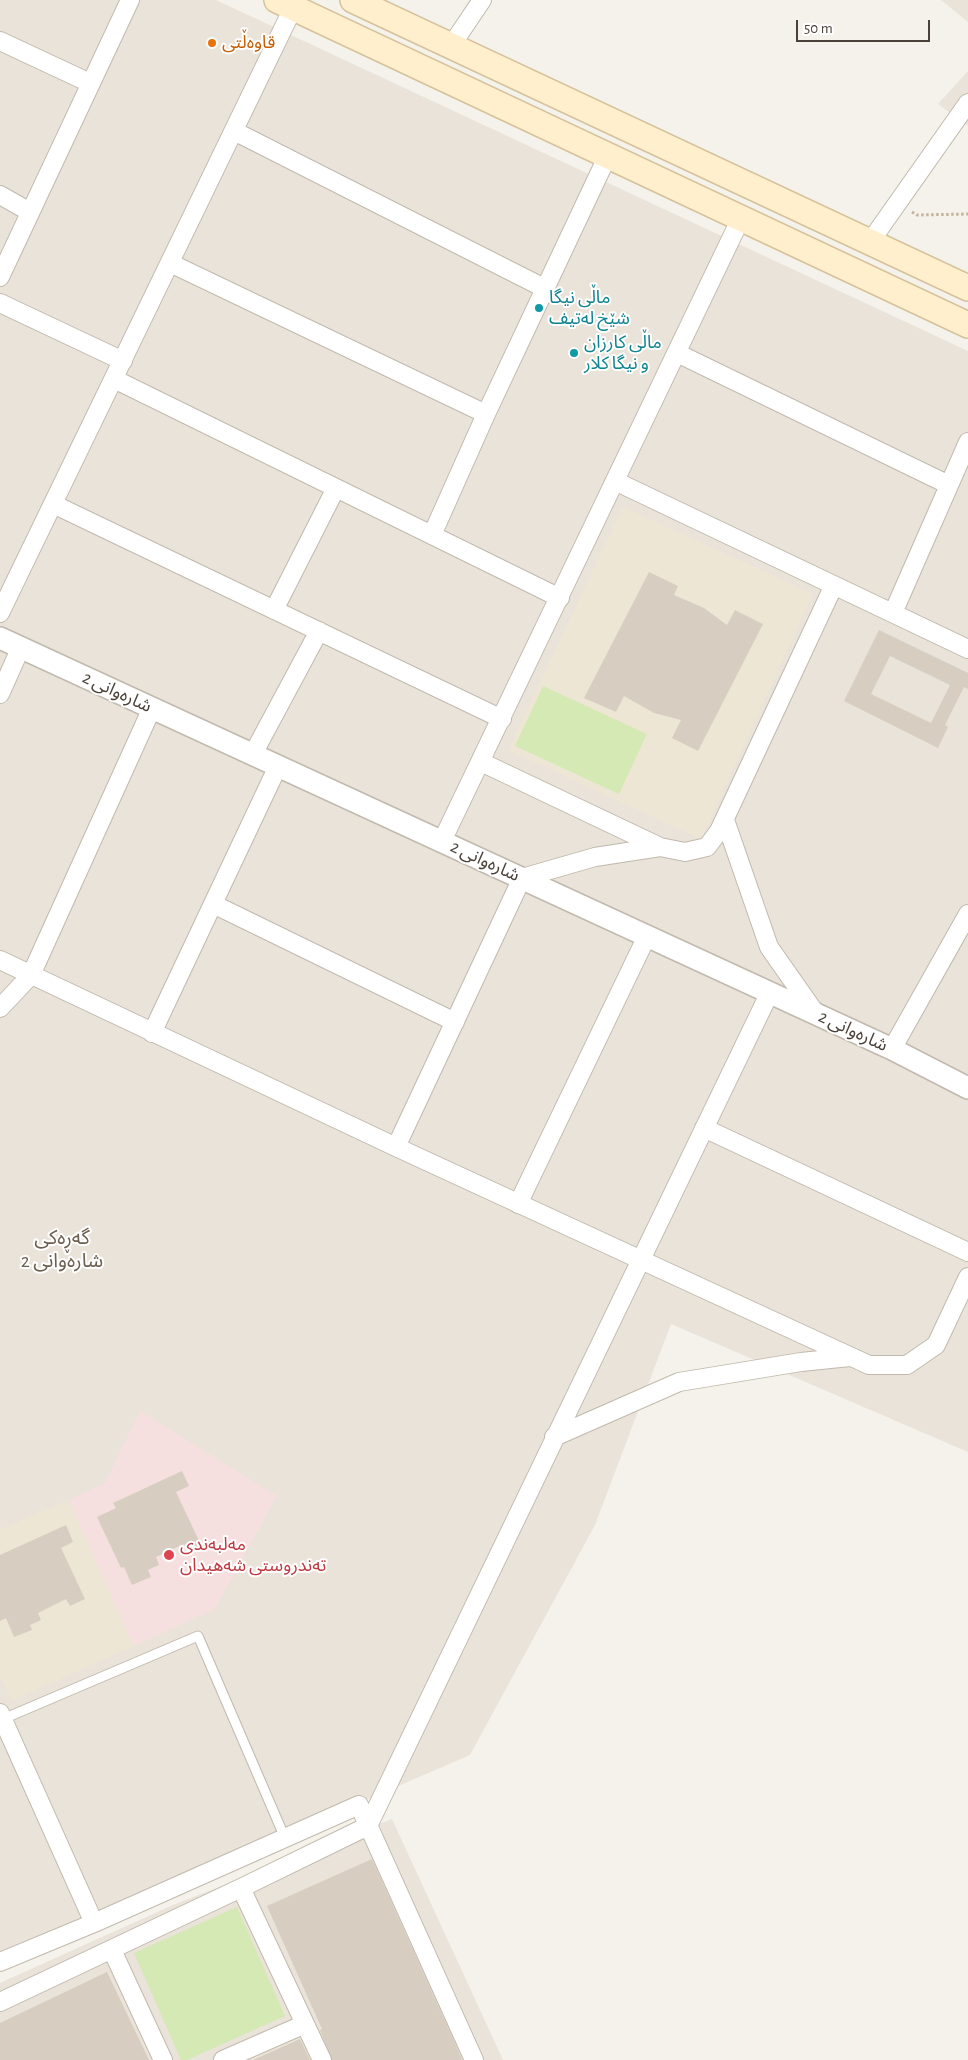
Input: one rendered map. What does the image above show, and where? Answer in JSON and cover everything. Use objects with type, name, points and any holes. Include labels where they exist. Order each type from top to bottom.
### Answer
[{"type":"main road","points":[[353,0],[968,288]]},
{"type":"main road","points":[[285,4],[968,325]]},
{"type":"main road","points":[[613,157],[631,155],[637,144],[634,131]]},
{"type":"main road","points":[[679,188],[676,182],[680,167],[692,158]]},
{"type":"street","points":[[0,277],[130,0]]},
{"type":"street","points":[[451,46],[482,0]]},
{"type":"street","points":[[0,613],[234,130],[285,4]]},
{"type":"street","points":[[0,41],[90,83]]},
{"type":"street","points":[[870,242],[898,202],[962,124],[968,103]]},
{"type":"street","points":[[234,130],[544,288]]},
{"type":"street","points":[[432,535],[544,288],[613,157]]},
{"type":"street","points":[[0,195],[30,212]]},
{"type":"street","points":[[442,842],[741,218]]},
{"type":"street","points":[[170,263],[486,414]]},
{"type":"street","points":[[0,303],[123,360]]},
{"type":"street","points":[[676,353],[949,485]]},
{"type":"street","points":[[114,379],[560,598]]},
{"type":"street","points":[[893,613],[968,442]]},
{"type":"street","points":[[615,481],[968,649]]},
{"type":"street","points":[[274,610],[336,488]]},
{"type":"street","points":[[54,504],[502,719]]},
{"type":"street","points":[[481,762],[660,847],[685,852],[707,847],[725,820],[834,585]]},
{"type":"street","points":[[252,754],[319,631]]},
{"type":"street","name":"شارەوانی 2","points":[[0,638],[770,992],[892,1049],[968,1088]]},
{"type":"street","points":[[0,694],[21,647]]},
{"type":"street","points":[[0,1008],[32,975],[152,708]]},
{"type":"street","points":[[152,1033],[278,766]]},
{"type":"street","points":[[725,820],[769,947],[816,1014]]},
{"type":"street","points":[[396,1147],[522,878],[595,857],[660,847]]},
{"type":"street","points":[[213,904],[454,1022]]},
{"type":"street","points":[[892,1049],[968,914]]},
{"type":"street","points":[[518,1204],[647,936]]},
{"type":"street","points":[[0,960],[518,1204],[869,1365],[907,1365],[936,1345],[968,1278]]},
{"type":"street","points":[[0,2002],[368,1826],[770,992]]},
{"type":"street","points":[[704,1128],[968,1252]]},
{"type":"street","points":[[554,1437],[680,1382],[801,1362],[851,1357]]},
{"type":"street","points":[[2,1716],[94,1922]]},
{"type":"street","points":[[0,1962],[359,1805],[474,2060]]},
{"type":"street","points":[[241,1888],[322,2060]]},
{"type":"street","points":[[112,1950],[164,2060]]},
{"type":"street","points":[[223,2060],[305,2024]]},
{"type":"lane","points":[[2,1716],[198,1636],[285,1838]]},
{"type":"path","points":[[898,202],[917,215],[968,214]]},
{"type":"shaded area","points":[[0,0],[216,0],[968,351],[968,1452],[671,1324],[595,1525],[470,1755],[0,1958]]},
{"type":"shaded area","points":[[941,0],[968,0],[968,22]]},
{"type":"shaded area","points":[[968,71],[968,126],[938,104]]},
{"type":"shaded area","points":[[623,507],[813,594],[701,839],[508,750]]},
{"type":"shaded area","name":"مەلبەندی تەندروستی شەهیدان","points":[[140,1411],[277,1496],[215,1609],[134,1646],[69,1500],[105,1483]]},
{"type":"shaded area","points":[[68,1500],[134,1646],[12,1700],[0,1675],[0,1530]]},
{"type":"shaded area","points":[[392,1819],[503,2060],[0,2060],[0,1983],[173,1905]]},
{"type":"green space","points":[[543,686],[647,734],[619,794],[515,746]]},
{"type":"green space","points":[[237,1907],[285,2016],[187,2060],[181,2060],[134,1953]]},
{"type":"building","points":[[649,572],[678,586],[674,595],[704,608],[727,625],[735,610],[763,624],[698,751],[672,738],[681,720],[654,713],[624,696],[616,712],[584,698]]},
{"type":"building","points":[[879,630],[968,673],[968,689],[964,687],[945,725],[948,727],[938,748],[844,701]],"holes":[[[890,656],[950,685],[931,723],[871,694]]]},
{"type":"building","points":[[182,1471],[189,1486],[176,1492],[201,1545],[187,1551],[184,1544],[156,1557],[159,1565],[148,1570],[151,1577],[132,1585],[124,1567],[121,1568],[97,1517],[116,1508],[113,1503]]},
{"type":"building","points":[[66,1525],[73,1542],[61,1548],[85,1599],[70,1606],[66,1599],[38,1613],[41,1620],[30,1625],[32,1630],[14,1637],[6,1618],[0,1621],[0,1555]]},
{"type":"building","points":[[372,1859],[462,2060],[332,2060],[320,2030],[322,2029],[267,1906]]},
{"type":"building","points":[[107,1972],[149,2060],[0,2060],[0,2023]]},
{"type":"building","points":[[300,2039],[310,2060],[253,2060]]},
{"type":"place","name":"قاوەڵتی","points":[[212,43]]},
{"type":"place","name":"ماڵی نیگا شێخ لەتیف","points":[[539,308]]},
{"type":"place","name":"ماڵی کارزان و نیگا کلار","points":[[574,353]]},
{"type":"place","name":"مەلبەندی تەندروستی شەهیدان","points":[[169,1555]]},
{"type":"district","name":"گەڕەکی شارەوانی 2","points":[[62,1250]]}]
